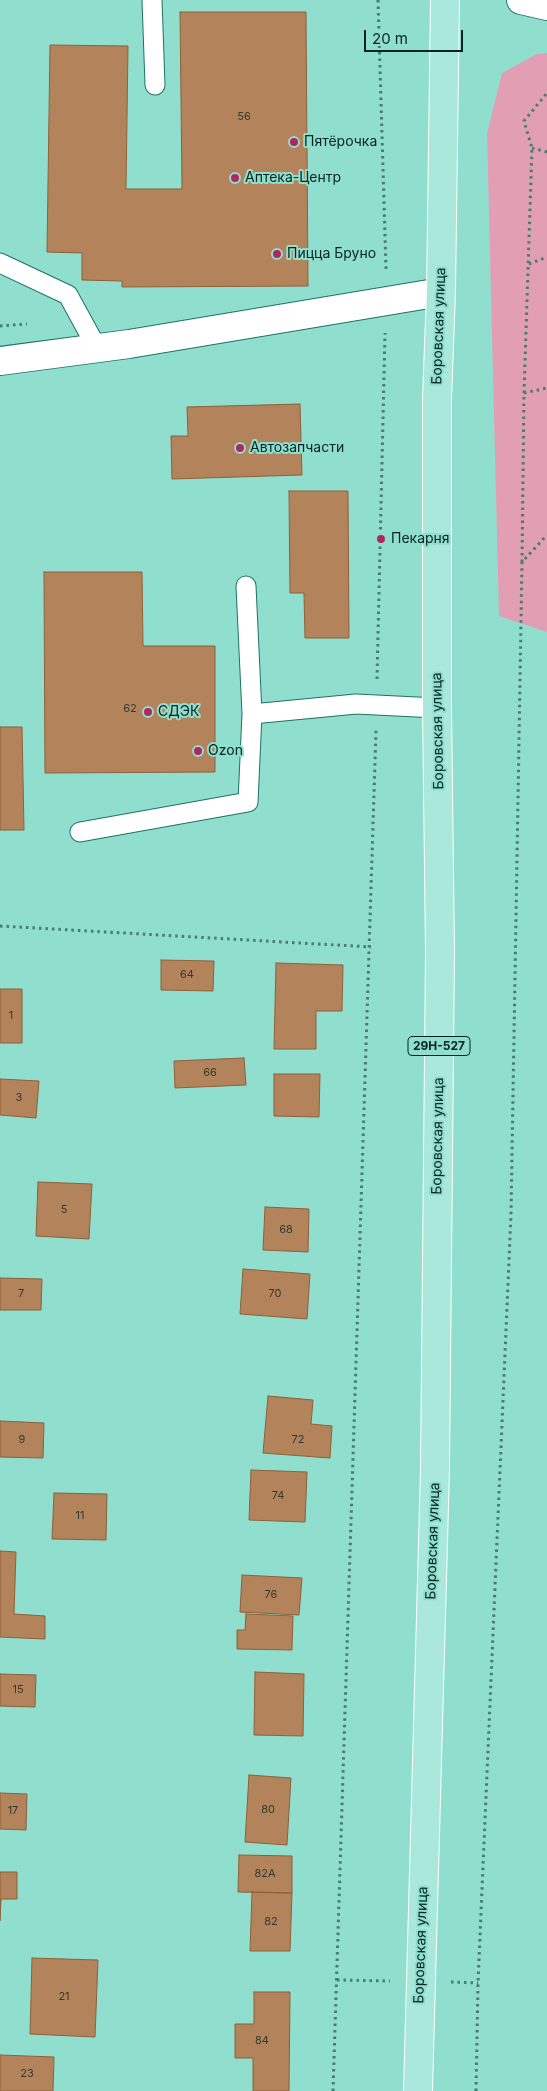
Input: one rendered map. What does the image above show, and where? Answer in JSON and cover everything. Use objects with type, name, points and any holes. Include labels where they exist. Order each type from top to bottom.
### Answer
[{"type":"main road","name":"Боровская улица","points":[[418,2091],[435,1469],[440,952],[437,708],[437,399],[441,292],[444,0]]},
{"type":"street","points":[[521,0],[547,6]]},
{"type":"street","points":[[0,361],[97,348],[441,292]]},
{"type":"lane","points":[[152,0],[155,85]]},
{"type":"lane","points":[[0,263],[68,295],[97,348]]},
{"type":"lane","points":[[80,832],[248,802],[252,714],[246,586]]},
{"type":"lane","points":[[252,714],[356,704],[437,708]]},
{"type":"path","points":[[334,2091],[371,947],[386,302],[378,0]]},
{"type":"path","points":[[476,2091],[478,1983],[511,1214],[524,393],[530,264],[532,148],[524,121],[547,93]]},
{"type":"path","points":[[532,148],[547,152]]},
{"type":"path","points":[[530,264],[547,257]]},
{"type":"path","points":[[524,393],[547,388]]},
{"type":"path","points":[[522,562],[547,535]]},
{"type":"path","points":[[0,926],[371,947]]},
{"type":"shaded area","points":[[547,53],[547,632],[499,616],[487,134],[502,73],[537,54]]},
{"type":"building","points":[[180,12],[306,12],[308,286],[122,287],[122,281],[82,280],[82,253],[47,252],[50,45],[128,46],[126,189],[182,189]]},
{"type":"building","points":[[300,404],[302,475],[172,479],[171,436],[188,436],[187,407]]},
{"type":"building","points":[[289,491],[348,491],[349,638],[305,638],[304,593],[290,593]]},
{"type":"building","points":[[44,572],[142,572],[143,646],[215,646],[215,772],[45,773]]},
{"type":"building","points":[[0,727],[22,727],[24,830],[0,830]]},
{"type":"building","points":[[161,960],[214,961],[213,991],[161,990]]},
{"type":"building","points":[[276,963],[343,965],[342,1011],[316,1011],[316,1049],[274,1049]]},
{"type":"building","points":[[0,989],[22,989],[22,1043],[0,1043]]},
{"type":"building","points":[[244,1058],[246,1085],[175,1088],[174,1061]]},
{"type":"building","points":[[274,1074],[320,1074],[319,1117],[274,1116]]},
{"type":"building","points":[[0,1079],[39,1081],[36,1118],[0,1115]]},
{"type":"building","points":[[38,1182],[92,1184],[89,1239],[36,1236]]},
{"type":"building","points":[[265,1207],[309,1209],[308,1252],[263,1250]]},
{"type":"building","points":[[243,1269],[310,1274],[307,1319],[240,1314]]},
{"type":"building","points":[[0,1278],[42,1279],[41,1310],[0,1310]]},
{"type":"building","points":[[268,1396],[313,1400],[311,1424],[332,1426],[330,1458],[263,1453]]},
{"type":"building","points":[[0,1421],[44,1423],[43,1458],[0,1457]]},
{"type":"building","points":[[251,1470],[307,1472],[305,1522],[249,1520]]},
{"type":"building","points":[[54,1493],[107,1494],[106,1540],[52,1539]]},
{"type":"building","points":[[0,1551],[16,1552],[14,1614],[45,1616],[45,1639],[0,1637]]},
{"type":"building","points":[[242,1575],[302,1578],[299,1615],[240,1612]]},
{"type":"building","points":[[246,1614],[293,1616],[292,1650],[237,1649],[237,1630],[245,1630]]},
{"type":"building","points":[[255,1672],[304,1674],[303,1736],[254,1735]]},
{"type":"building","points":[[0,1674],[36,1675],[35,1707],[0,1706]]},
{"type":"building","points":[[249,1775],[291,1778],[287,1845],[245,1842]]},
{"type":"building","points":[[0,1793],[27,1794],[26,1830],[0,1829]]},
{"type":"building","points":[[239,1855],[292,1856],[292,1893],[238,1892]]},
{"type":"building","points":[[0,1872],[17,1872],[17,1899],[1,1899],[0,1921]]},
{"type":"building","points":[[252,1892],[292,1893],[290,1951],[250,1951]]},
{"type":"building","points":[[32,1958],[98,1960],[95,2037],[30,2034]]},
{"type":"building","points":[[254,1992],[290,1992],[289,2091],[253,2091],[253,2058],[235,2058],[235,2024],[254,2024]]},
{"type":"building","points":[[0,2055],[54,2057],[53,2091],[0,2091]]},
{"type":"place","name":"Пятёрочка","points":[[294,142]]},
{"type":"place","name":"Аптека-Центр","points":[[235,178]]},
{"type":"place","name":"Пицца Бруно","points":[[277,254]]},
{"type":"place","name":"Автозапчасти","points":[[240,448]]},
{"type":"place","name":"Пекарня","points":[[381,539]]},
{"type":"place","name":"СДЭК","points":[[148,712]]},
{"type":"place","name":"Ozon","points":[[198,751]]}]
